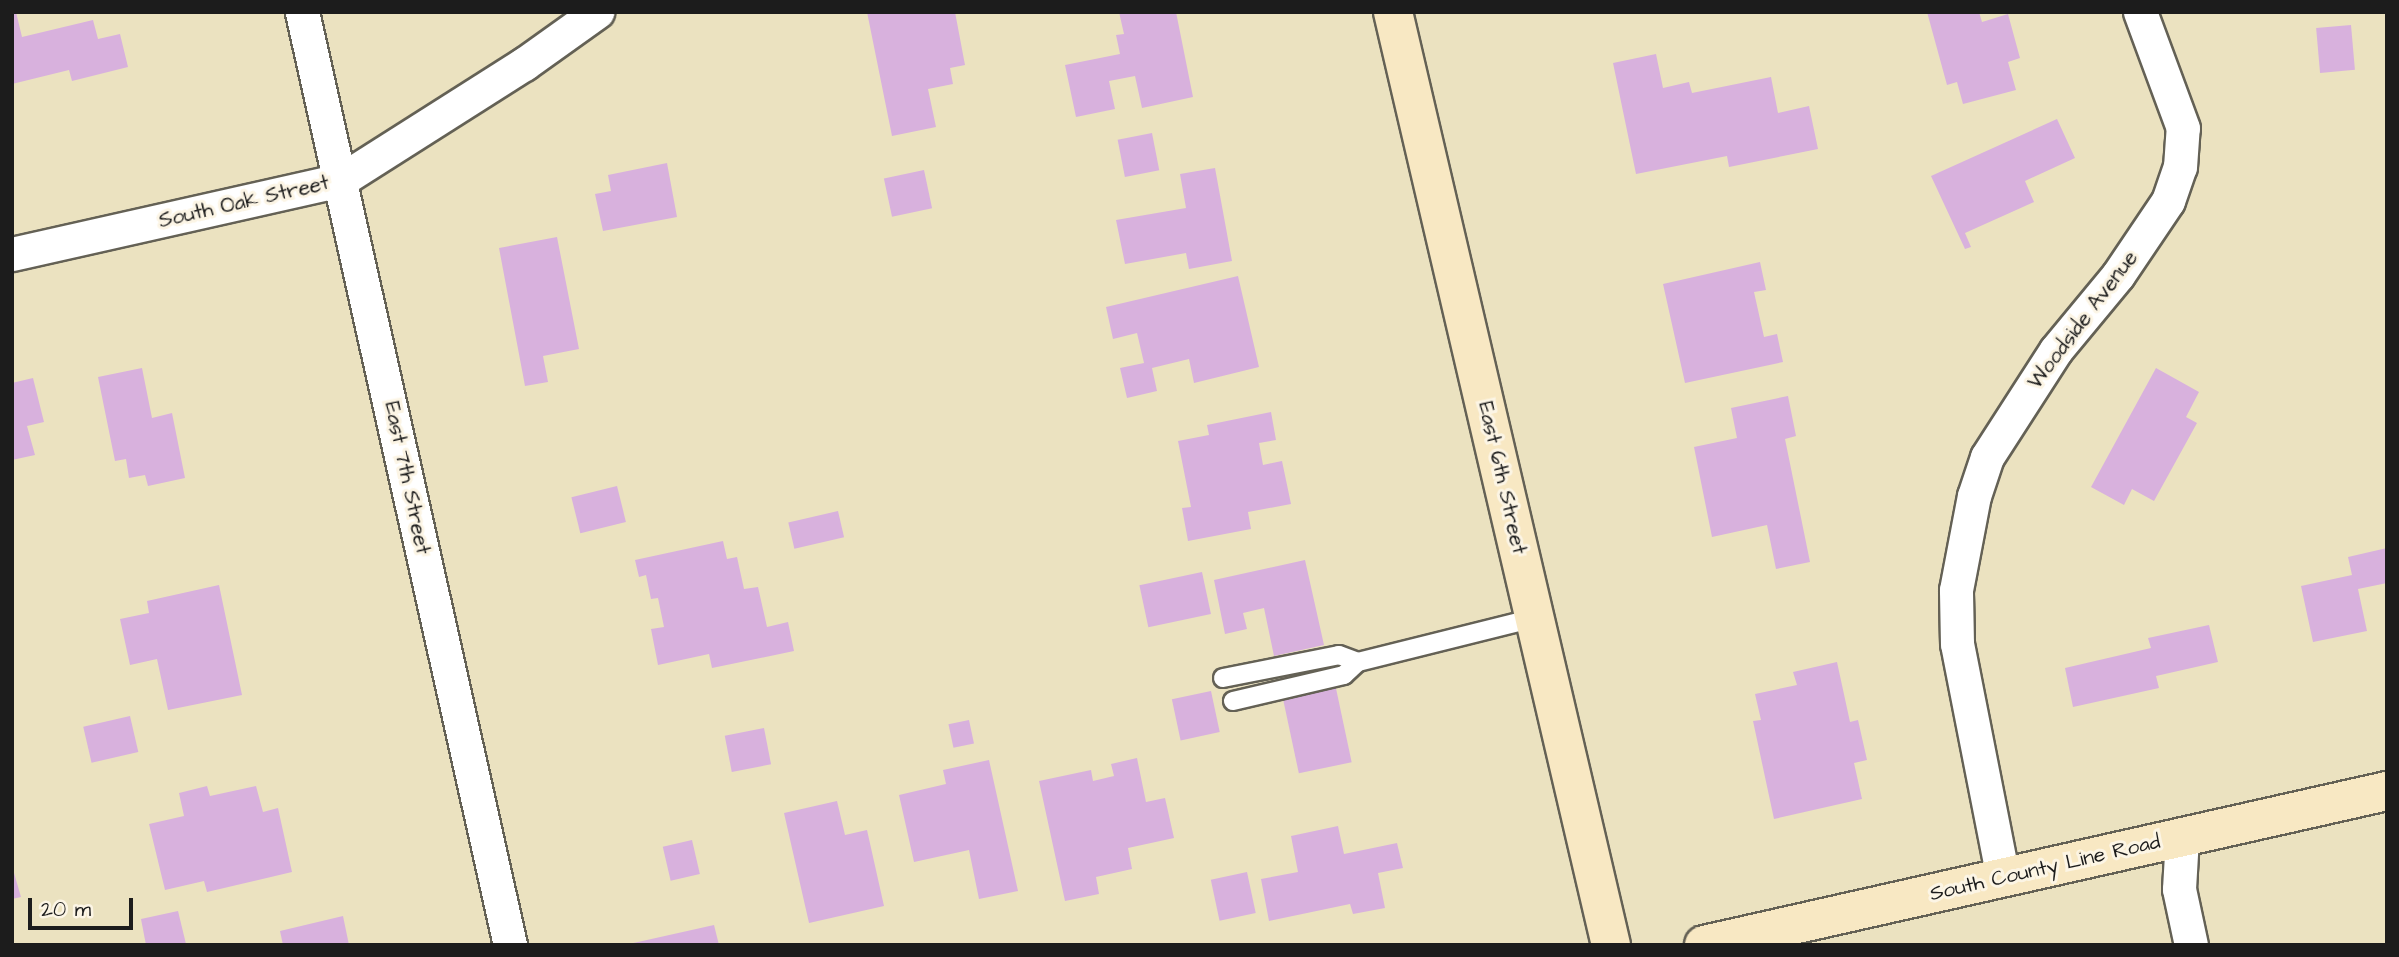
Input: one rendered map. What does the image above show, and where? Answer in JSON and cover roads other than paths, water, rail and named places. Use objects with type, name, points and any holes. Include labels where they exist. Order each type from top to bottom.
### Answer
[{"type":"street","name":"East 7th Street","points":[[302,12],[510,945]]},
{"type":"street","name":"South Oak Street","points":[[12,254],[341,180],[524,64],[597,12]]},
{"type":"street","name":"East 6th Street","points":[[1393,12],[1611,945]]},
{"type":"street","name":"Woodside Avenue","points":[[2003,878],[1957,644],[1956,590],[1974,496],[1987,457],[2056,350],[2118,275],[2168,201],[2180,167],[2183,128],[2140,12]]},
{"type":"street","name":"South County Line Road","points":[[1704,945],[2387,791]]},
{"type":"street","points":[[2182,837],[2179,889],[2191,945]]},
{"type":"lane","points":[[1233,701],[1344,675],[1358,662],[1535,618]]},
{"type":"lane","points":[[1223,678],[1339,655],[1358,662]]}]
